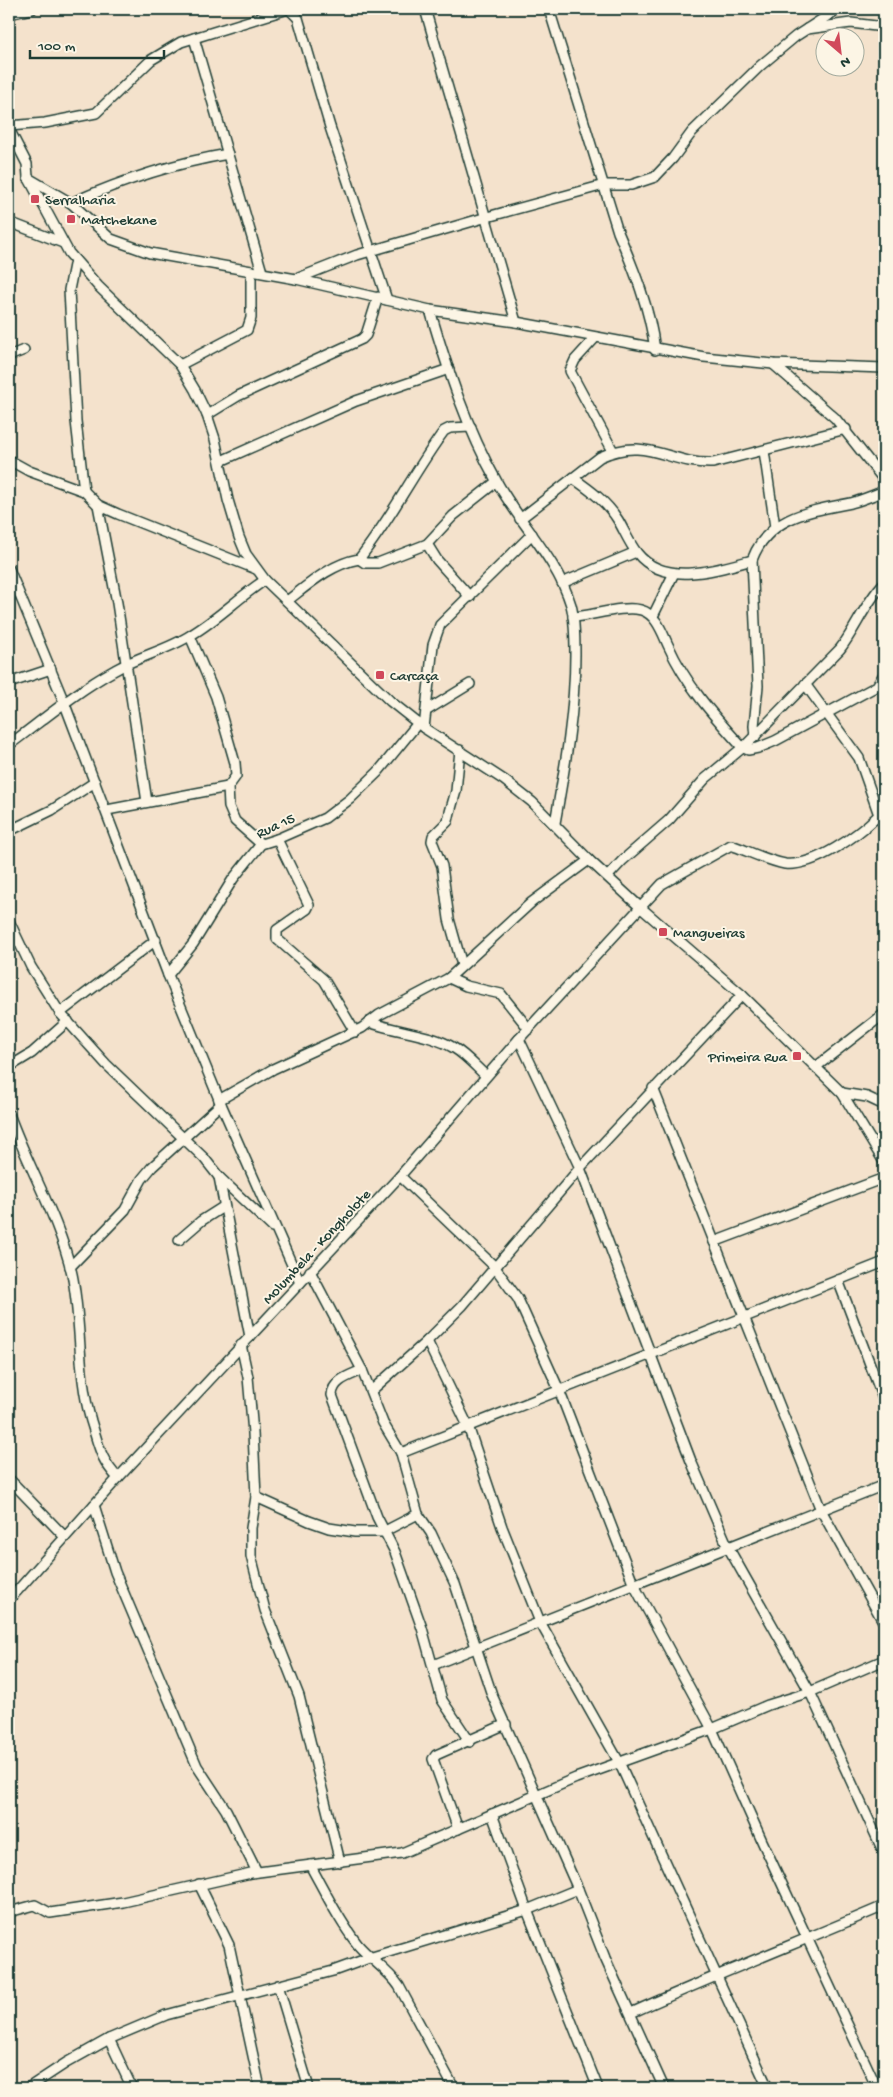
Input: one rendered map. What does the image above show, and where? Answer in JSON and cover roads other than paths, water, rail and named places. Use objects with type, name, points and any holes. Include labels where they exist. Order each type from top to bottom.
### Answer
[{"type":"street","points":[[9,14],[32,9]]},
{"type":"street","points":[[207,415],[238,396],[362,339],[366,335],[382,298],[370,252],[298,18],[288,9],[181,42],[160,53],[96,113],[9,128],[27,164],[28,177],[63,243],[75,260],[98,286],[180,365],[207,415],[221,461],[228,500],[239,537],[246,554],[265,580],[390,700],[421,726],[460,750],[525,796],[555,823],[589,860],[640,907],[742,995],[818,1066],[842,1092],[884,1162]]},
{"type":"street","points":[[425,9],[516,322]]},
{"type":"street","points":[[549,9],[604,185],[652,329],[655,350]]},
{"type":"street","points":[[296,279],[329,265],[487,217],[604,185],[631,185],[655,177],[673,158],[692,132],[760,66],[806,29],[838,9]]},
{"type":"street","points":[[806,29],[851,23],[884,27]]},
{"type":"street","points":[[194,38],[262,272]]},
{"type":"street","points":[[71,203],[124,182],[197,159],[228,154]]},
{"type":"street","points":[[28,177],[71,203],[111,239],[150,253],[262,272],[430,310],[516,322],[655,350],[773,364],[884,368]]},
{"type":"street","points":[[9,222],[63,243]]},
{"type":"street","points":[[75,260],[69,290],[76,422],[84,491]]},
{"type":"street","points":[[180,365],[247,330],[251,318],[251,271]]},
{"type":"street","points":[[430,310],[449,369],[471,427],[496,482],[532,534],[562,583],[572,606],[575,640],[574,706],[555,823]]},
{"type":"street","points":[[595,338],[575,360],[570,371],[613,451]]},
{"type":"street","points":[[9,356],[24,350]]},
{"type":"street","points":[[773,364],[846,429],[884,479]]},
{"type":"street","points":[[221,461],[356,401],[449,369]]},
{"type":"street","points":[[287,601],[333,568],[359,559],[385,525],[413,476],[444,431],[450,428],[471,427]]},
{"type":"street","points":[[520,519],[600,457],[613,451],[631,448],[649,449],[707,463],[764,451],[846,429]]},
{"type":"street","points":[[764,451],[775,527]]},
{"type":"street","points":[[9,460],[29,471],[84,491],[98,505],[257,569]]},
{"type":"street","points":[[573,478],[609,506],[636,552],[650,566],[674,573],[694,573],[752,560]]},
{"type":"street","points":[[359,559],[365,563],[378,563],[427,544],[453,516],[496,482]]},
{"type":"street","points":[[755,736],[754,726],[758,686],[752,560],[759,545],[775,527],[810,510],[853,502],[884,491]]},
{"type":"street","points":[[98,505],[117,603],[147,802]]},
{"type":"street","points":[[421,726],[426,711],[433,645],[437,632],[445,619],[470,597],[532,534]]},
{"type":"street","points":[[427,544],[447,572],[470,597]]},
{"type":"street","points":[[562,583],[636,552]]},
{"type":"street","points":[[9,569],[107,810],[168,974],[220,1102],[300,1283]]},
{"type":"street","points":[[653,616],[674,573]]},
{"type":"street","points":[[9,745],[64,702],[125,664],[190,636],[214,619],[238,598],[265,580]]},
{"type":"street","points":[[608,876],[623,860],[669,820],[705,779],[755,736],[840,649],[853,632],[865,606],[884,583]]},
{"type":"street","points":[[573,617],[624,610],[641,610],[653,616],[670,652],[698,698],[742,747],[748,750],[758,748],[877,686],[884,674]]},
{"type":"street","points":[[190,636],[216,696],[235,763],[236,776],[228,787],[229,807],[236,821],[261,844]]},
{"type":"street","points":[[9,683],[51,669]]},
{"type":"street","points":[[426,711],[470,684]]},
{"type":"street","points":[[805,684],[859,758],[884,824]]},
{"type":"street","points":[[877,686],[884,692]]},
{"type":"street","name":"Rua 15","points":[[168,974],[193,944],[233,879],[261,844],[277,840],[325,818],[350,799],[421,726]]},
{"type":"street","points":[[460,750],[457,784],[448,820],[433,836],[432,841],[442,866],[448,919],[462,965]]},
{"type":"street","points":[[9,831],[52,810],[95,782]]},
{"type":"street","points":[[107,810],[228,787]]},
{"type":"street","name":"Molumbela - Kongholote","points":[[9,1600],[118,1478],[400,1176],[519,1039],[662,884],[726,846],[731,845],[785,864],[802,863],[828,852],[853,837],[879,815]]},
{"type":"street","points":[[277,840],[309,905],[307,909],[278,930],[277,939],[324,980],[355,1032]]},
{"type":"street","points":[[70,1267],[125,1210],[142,1179],[152,1167],[184,1139],[220,1102],[294,1058],[355,1032],[369,1022],[448,978],[532,902],[589,860]]},
{"type":"street","points":[[9,921],[31,967],[60,1013],[106,1064],[276,1231]]},
{"type":"street","points":[[60,1013],[156,940]]},
{"type":"street","points":[[448,978],[466,986],[501,994],[529,1029]]},
{"type":"street","points":[[371,1391],[427,1341],[462,1306],[494,1266],[652,1088],[742,995]]},
{"type":"street","points":[[818,1066],[884,1014]]},
{"type":"street","points":[[9,1067],[32,1053],[68,1021]]},
{"type":"street","points":[[369,1022],[434,1040],[455,1048],[486,1076]]},
{"type":"street","points":[[519,1039],[580,1168],[650,1354],[728,1547],[810,1692],[884,1853]]},
{"type":"street","points":[[652,1088],[821,1510],[884,1623]]},
{"type":"street","points":[[842,1092],[867,1097],[884,1105]]},
{"type":"street","points":[[9,1114],[36,1176],[70,1267],[76,1299],[86,1403],[101,1458],[118,1478]]},
{"type":"street","points":[[400,1176],[494,1266],[518,1299],[559,1390],[634,1585],[712,1730],[807,1940],[877,2088]]},
{"type":"street","points":[[219,1177],[223,1207],[250,1336]]},
{"type":"street","points":[[714,1242],[884,1178]]},
{"type":"street","points":[[179,1240],[223,1207]]},
{"type":"street","points":[[401,1453],[884,1262]]},
{"type":"street","points":[[310,1271],[362,1370],[384,1423],[401,1453],[418,1514],[431,1533],[448,1567],[492,1695],[578,1889],[605,1958],[632,2013],[664,2088]]},
{"type":"street","points":[[838,1280],[884,1401]]},
{"type":"street","points":[[427,1341],[468,1426],[502,1527],[540,1622],[619,1762],[768,2088]]},
{"type":"street","points":[[241,1345],[250,1393],[256,1497],[250,1528],[251,1556],[265,1610],[299,1696],[340,1862]]},
{"type":"street","points":[[362,1370],[337,1382],[333,1387],[332,1395],[383,1532],[398,1561],[422,1628],[442,1700],[470,1742]]},
{"type":"street","points":[[9,1479],[65,1537]]},
{"type":"street","points":[[433,1665],[884,1486]]},
{"type":"street","points":[[256,1497],[329,1528],[355,1532],[383,1532],[418,1514]]},
{"type":"street","points":[[94,1505],[115,1572],[197,1766],[226,1810],[257,1872]]},
{"type":"street","points":[[9,1912],[34,1905],[50,1913],[123,1902],[257,1872],[402,1854],[492,1814],[619,1762],[712,1730],[768,1706],[810,1692],[884,1660]]},
{"type":"street","points":[[458,1829],[433,1759],[436,1755],[470,1742],[506,1724]]},
{"type":"street","points":[[492,1814],[527,1910],[598,2088]]},
{"type":"street","points":[[310,1865],[332,1904],[369,1958],[388,1973],[399,1986],[454,2088]]},
{"type":"street","points":[[199,1884],[229,1945],[260,2088]]},
{"type":"street","points":[[28,2088],[66,2063],[109,2039],[166,2015],[333,1971],[369,1958],[527,1910],[578,1889]]},
{"type":"street","points":[[632,2013],[715,1975],[807,1940],[884,1906]]},
{"type":"street","points":[[278,1985],[309,2088]]},
{"type":"street","points":[[109,2039],[132,2088]]},
{"type":"place","name":"Serralharia","points":[[35,199]]},
{"type":"place","name":"Matchekane","points":[[71,219]]},
{"type":"place","name":"Carcaça","points":[[380,675]]},
{"type":"place","name":"Mangueiras","points":[[663,932]]},
{"type":"place","name":"Primeira Rua","points":[[797,1056]]}]
